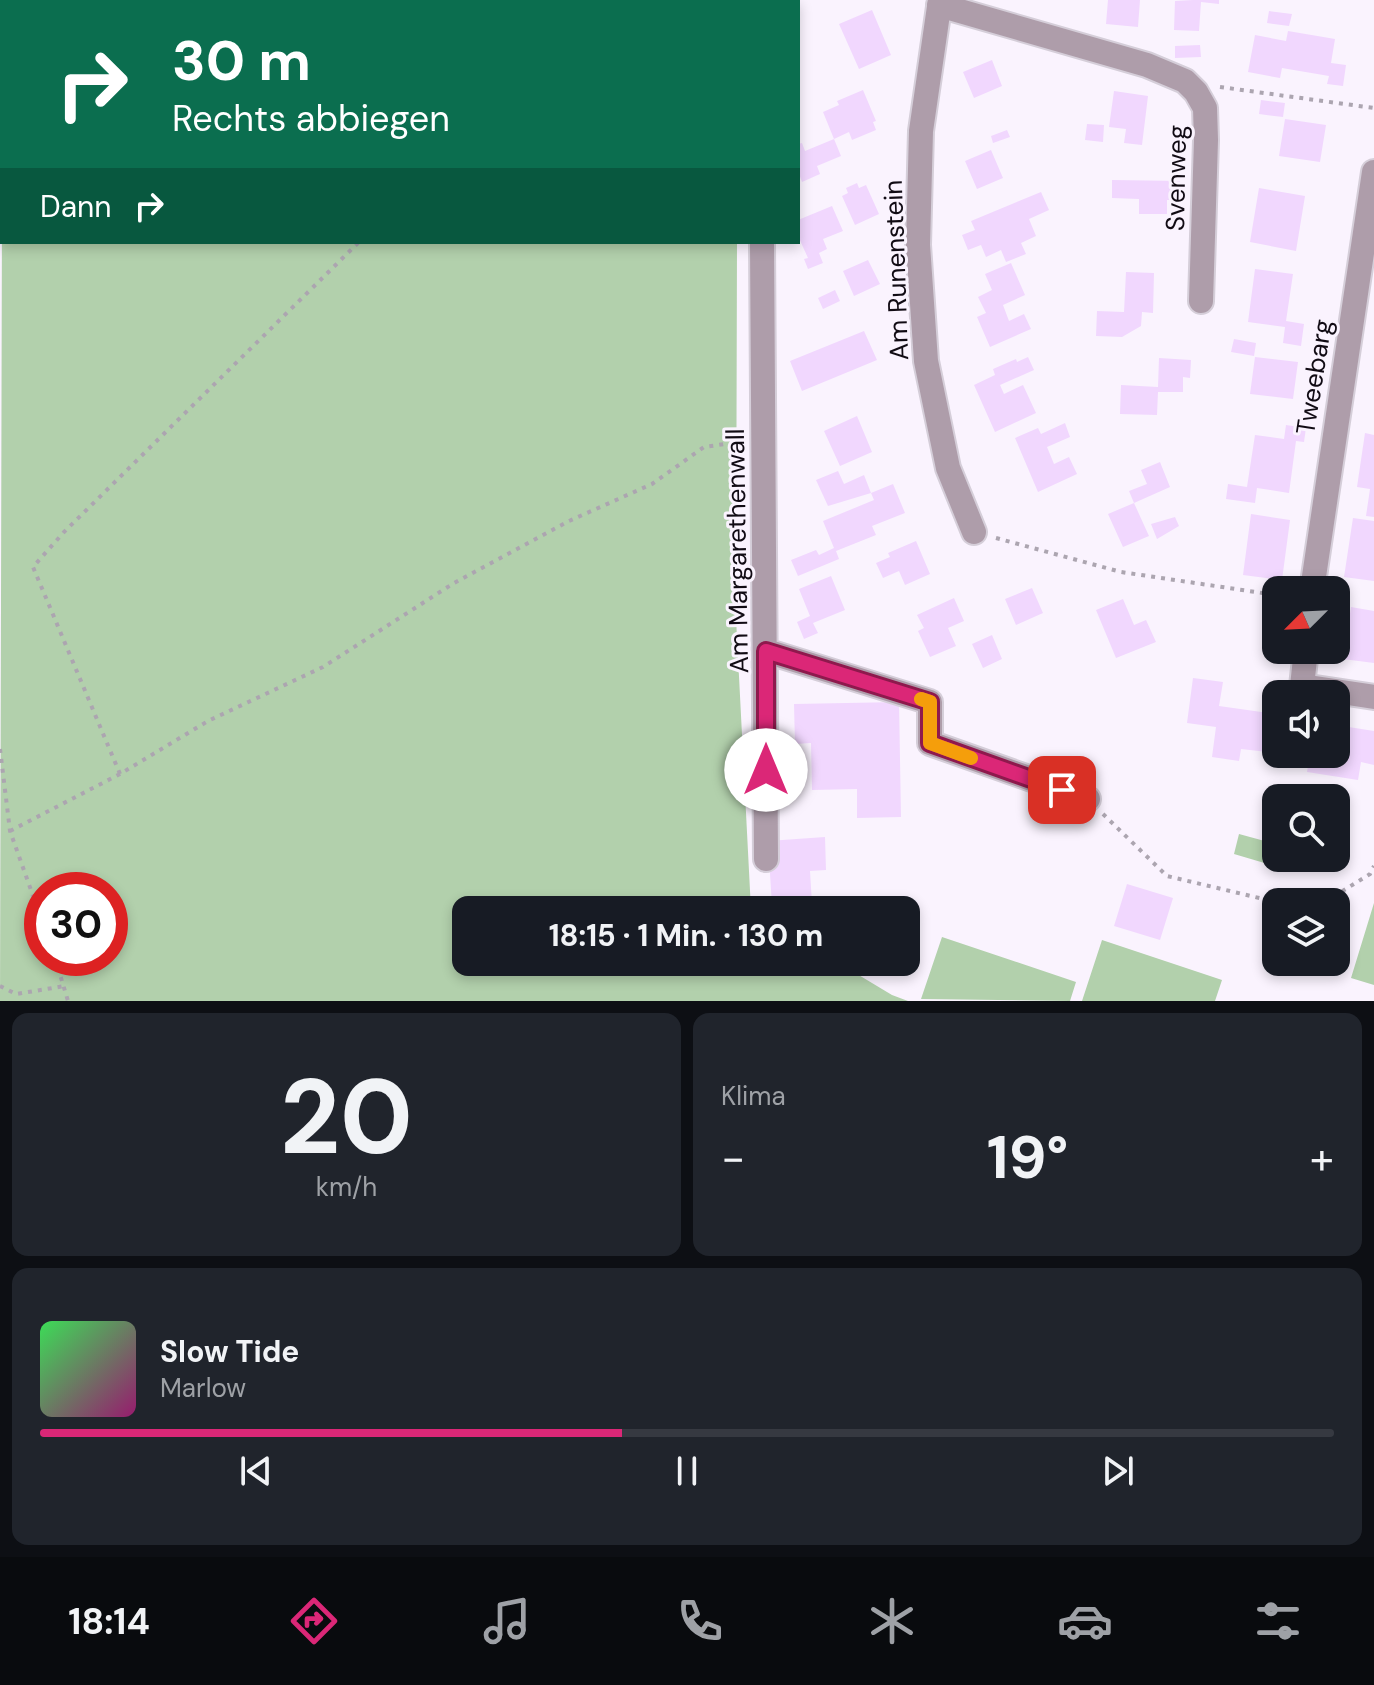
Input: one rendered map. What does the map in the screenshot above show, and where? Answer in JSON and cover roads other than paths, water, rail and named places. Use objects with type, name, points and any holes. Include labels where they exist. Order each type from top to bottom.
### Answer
[{"type":"street","name":"Svenweg","points":[[939,2],[1147,65],[1185,81],[1196,92],[1205,108],[1206,140],[1201,301]]},
{"type":"street","name":"Am Runenstein","points":[[939,2],[921,131],[918,245],[926,361],[948,468],[974,532]]},
{"type":"street","name":"Tweebarg","points":[[1314,576],[1374,172]]},
{"type":"street","name":"Am Margarethenwall","points":[[762,244],[766,859]]},
{"type":"street","points":[[766,651],[930,702],[930,743],[1088,799]]},
{"type":"street","points":[[1304,664],[1302,686],[1374,697]]}]
